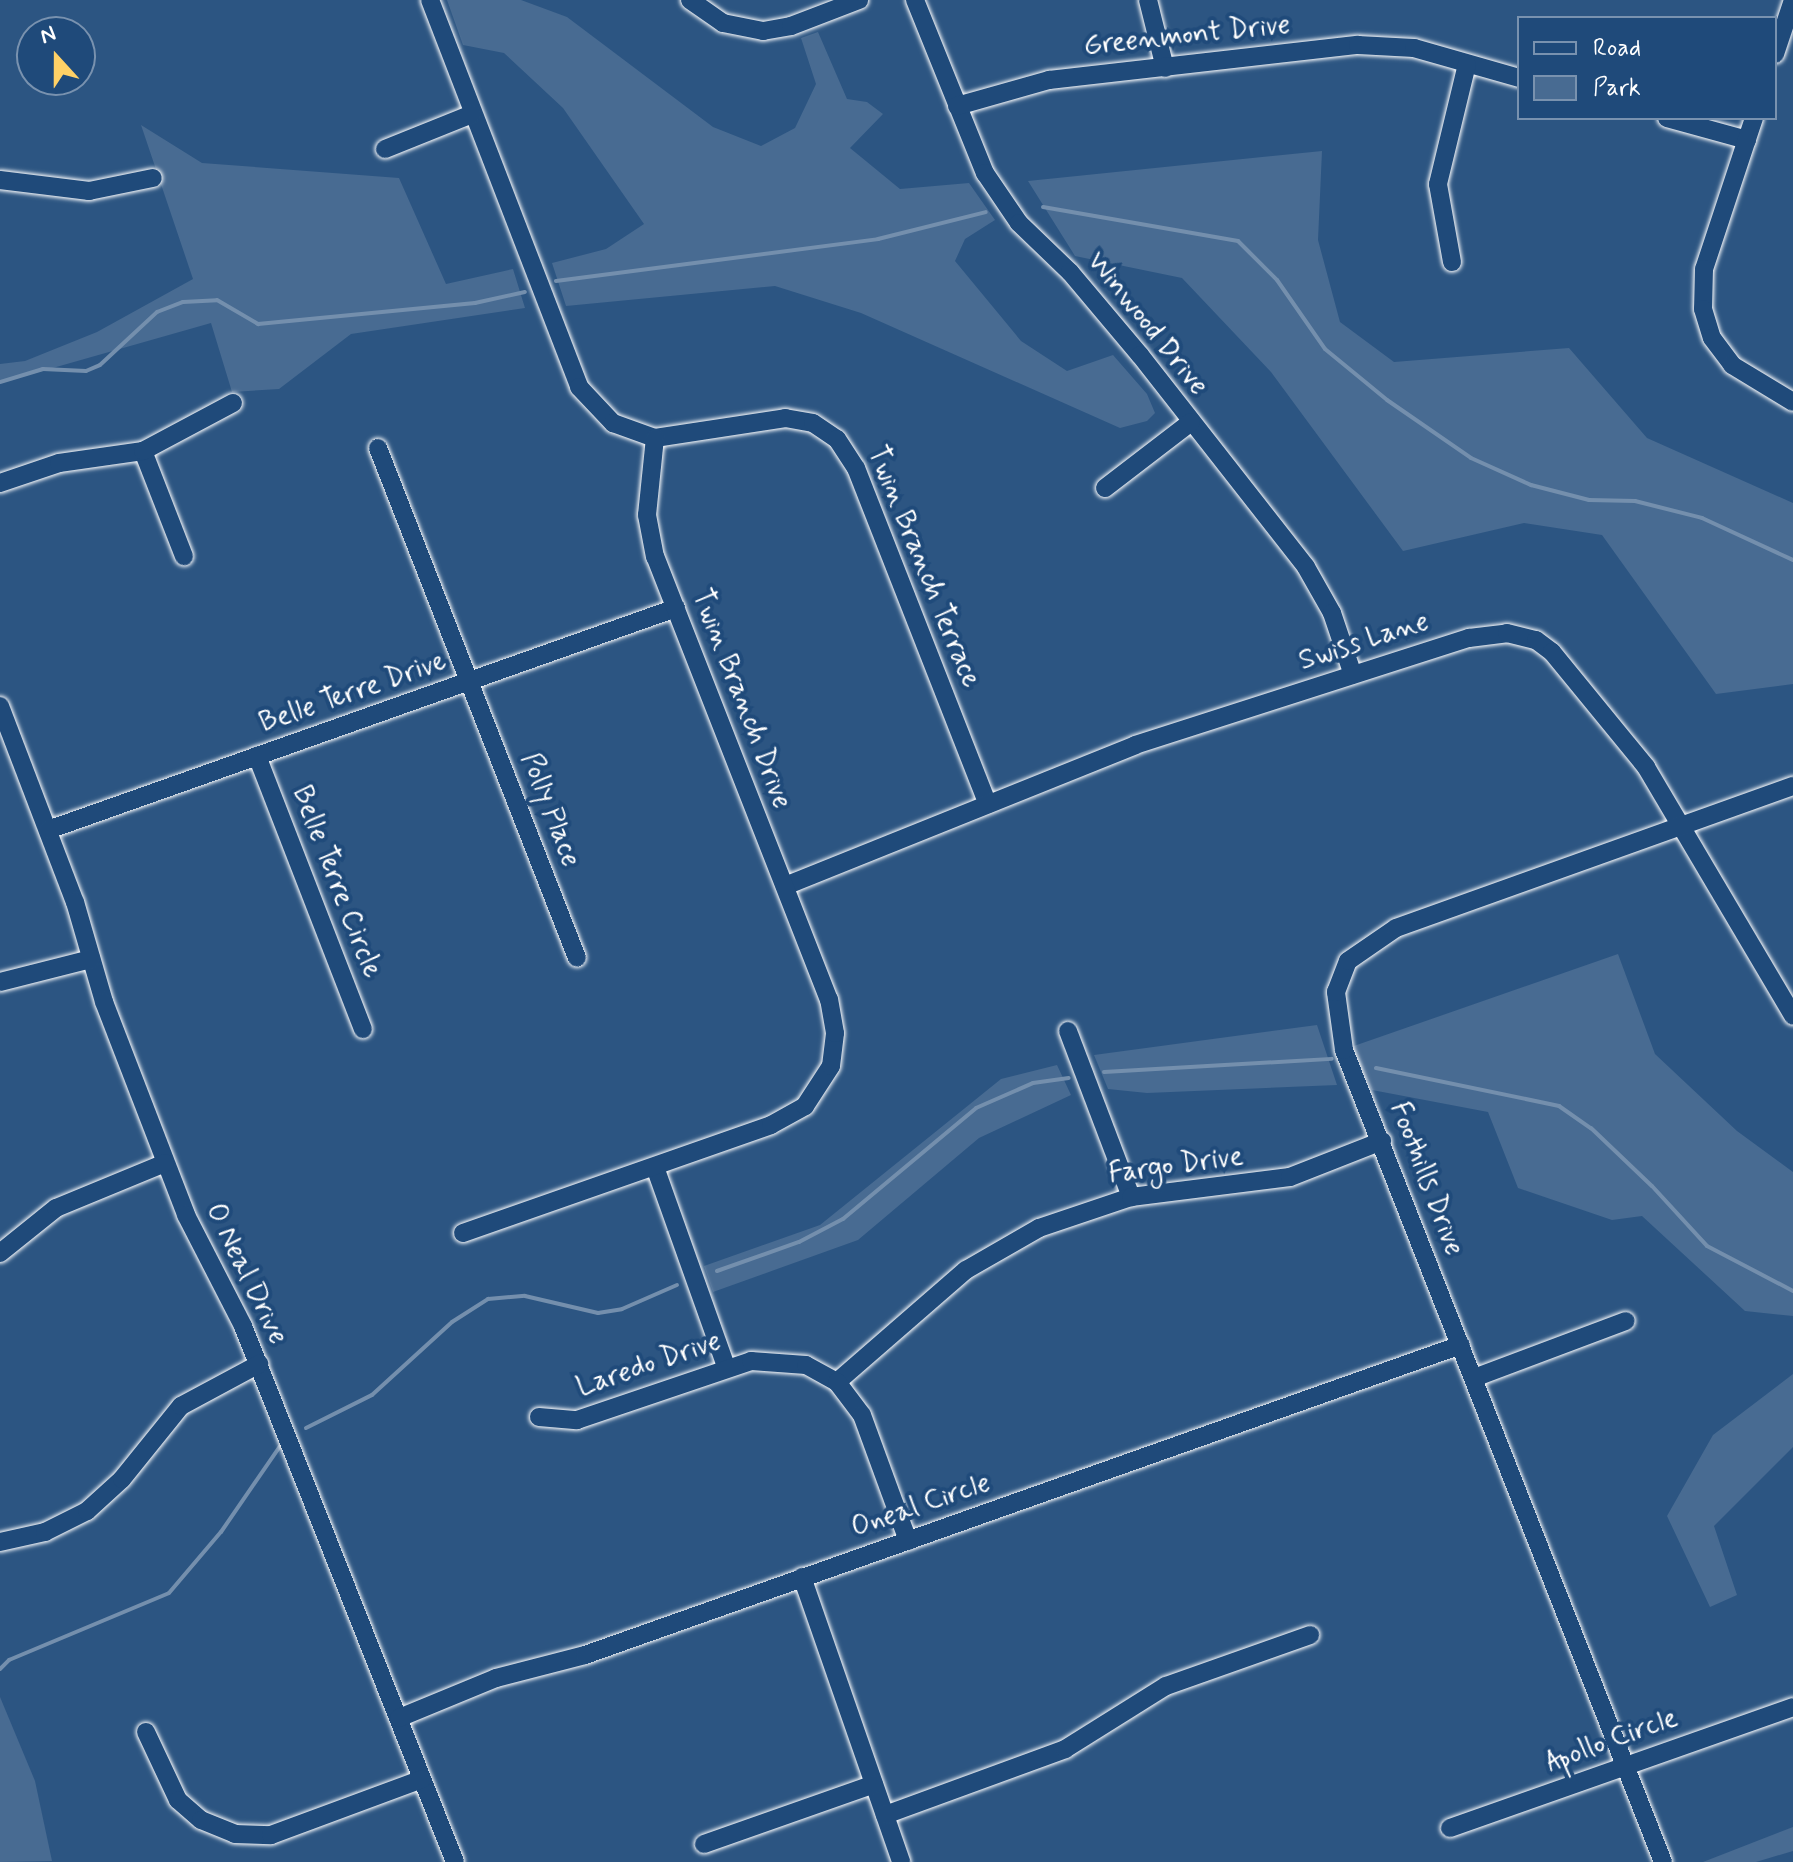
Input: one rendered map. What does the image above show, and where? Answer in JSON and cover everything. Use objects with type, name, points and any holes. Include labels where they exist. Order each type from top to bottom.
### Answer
[{"type":"street","points":[[430,0],[579,387],[613,423],[655,438]]},
{"type":"street","points":[[690,0],[723,23],[763,31],[791,26],[859,0]]},
{"type":"street","name":"Winwood Drive","points":[[915,0],[985,173],[1008,208],[1097,303],[1306,567],[1332,613],[1353,675]]},
{"type":"street","points":[[1148,0],[1165,68]]},
{"type":"street","points":[[1777,51],[1788,32],[1793,0]]},
{"type":"street","name":"Greenmont Drive","points":[[957,106],[1049,80],[1358,45],[1414,48],[1517,77]]},
{"type":"street","points":[[1452,262],[1438,184],[1467,64]]},
{"type":"street","points":[[385,149],[472,114]]},
{"type":"street","points":[[1674,120],[1747,140]]},
{"type":"street","points":[[1753,120],[1704,269],[1703,309],[1712,338],[1732,365],[1793,402]]},
{"type":"street","points":[[0,180],[89,191],[153,178]]},
{"type":"street","points":[[0,483],[59,463],[143,451],[200,425],[233,403]]},
{"type":"street","name":"Twin Branch Terrace","points":[[655,438],[785,418],[813,423],[837,439],[856,468],[988,804]]},
{"type":"street","points":[[1105,488],[1191,422]]},
{"type":"street","name":"Twin Branch Drive","points":[[463,1233],[655,1167],[790,1116],[823,1082],[835,1049],[834,1017],[649,534],[655,438]]},
{"type":"street","name":"Polly Place","points":[[378,448],[577,958]]},
{"type":"street","points":[[143,451],[184,556]]},
{"type":"street","name":"Belle Terre Drive","points":[[48,830],[676,608]]},
{"type":"street","name":"Swiss Lane","points":[[785,886],[1135,745],[1490,634],[1536,640],[1565,666],[1629,745],[1684,827],[1793,1016]]},
{"type":"street","name":"O Neal Drive","points":[[0,706],[48,830],[165,1163],[259,1364],[455,1862]]},
{"type":"street","name":"Belle Terre Circle","points":[[257,756],[363,1029]]},
{"type":"street","name":"Foothills Drive","points":[[1663,1862],[1337,1028],[1336,992],[1348,961],[1396,928],[1793,786]]},
{"type":"street","points":[[0,982],[91,959]]},
{"type":"street","points":[[1068,1031],[1131,1197]]},
{"type":"street","name":"Fargo Drive","points":[[837,1382],[997,1250],[1039,1228],[1131,1197],[1290,1177],[1382,1141]]},
{"type":"street","points":[[0,1253],[56,1208],[165,1163]]},
{"type":"street","points":[[655,1167],[726,1366]]},
{"type":"street","points":[[1474,1378],[1626,1321]]},
{"type":"street","name":"Oneal Circle","points":[[399,1718],[496,1678],[585,1655],[1461,1345]]},
{"type":"street","name":"Laredo Drive","points":[[539,1417],[577,1420],[726,1366],[790,1362],[837,1382]]},
{"type":"street","points":[[0,1542],[45,1532],[87,1511],[109,1494],[181,1406],[259,1364]]},
{"type":"street","points":[[837,1382],[870,1431],[908,1541]]},
{"type":"street","points":[[802,1577],[901,1862]]},
{"type":"street","points":[[885,1815],[1065,1749],[1166,1686],[1310,1635]]},
{"type":"street","name":"Apollo Circle","points":[[1450,1828],[1793,1707]]},
{"type":"street","points":[[146,1732],[178,1800],[201,1820],[235,1834],[271,1835],[422,1779]]},
{"type":"street","points":[[704,1844],[874,1784]]},
{"type":"green space","points":[[447,0],[521,0],[567,17],[713,127],[761,146],[795,128],[816,84],[801,38],[818,32],[847,99],[867,102],[883,114],[850,148],[900,189],[969,183],[995,220],[965,239],[955,261],[1021,341],[1067,371],[1113,355],[1147,394],[1155,413],[1147,421],[1120,428],[861,313],[775,286],[566,306],[552,263],[606,249],[644,224],[563,108],[504,53],[463,45]]},
{"type":"green space","points":[[141,125],[202,163],[399,178],[446,284],[513,269],[525,308],[351,334],[279,389],[232,392],[211,323],[0,383],[0,364],[25,361],[97,332],[193,279]]},
{"type":"green space","points":[[1322,151],[1318,240],[1340,322],[1394,362],[1569,348],[1647,438],[1793,503],[1793,684],[1716,694],[1602,535],[1524,523],[1403,551],[1271,372],[1182,278],[1075,256],[1028,181]]},
{"type":"green space","points":[[1618,954],[1655,1054],[1737,1131],[1793,1172],[1793,1316],[1745,1311],[1642,1216],[1612,1220],[1518,1188],[1488,1112],[1372,1090],[1351,1047]]},
{"type":"green space","points":[[1317,1025],[1337,1085],[1147,1093],[1108,1089],[1094,1055]]},
{"type":"green space","points":[[1057,1065],[1071,1095],[979,1138],[858,1240],[713,1292],[704,1266],[820,1225],[1001,1079]]},
{"type":"green space","points":[[1793,1374],[1793,1447],[1714,1526],[1737,1595],[1710,1607],[1667,1516],[1713,1435]]},
{"type":"green space","points":[[0,1697],[35,1781],[52,1861],[0,1862]]},
{"type":"green space","points":[[1793,1827],[1793,1851],[1756,1862],[1703,1862]]},
{"type":"waterway","points":[[1043,207],[1238,241],[1277,280],[1325,349],[1387,400],[1471,458],[1531,485],[1589,500],[1635,501],[1702,518],[1793,560]]},
{"type":"waterway","points":[[556,281],[878,239],[986,212]]},
{"type":"waterway","points":[[0,382],[43,369],[86,371],[100,365],[157,312],[183,302],[217,300],[258,324],[475,303],[525,292]]},
{"type":"waterway","points":[[1104,1072],[1332,1059]]},
{"type":"waterway","points":[[1376,1068],[1559,1106],[1591,1128],[1652,1186],[1707,1246],[1793,1291]]},
{"type":"waterway","points":[[717,1271],[799,1242],[843,1219],[976,1108],[1033,1083],[1069,1078]]},
{"type":"waterway","points":[[306,1428],[372,1395],[452,1322],[488,1299],[525,1296],[598,1313],[622,1309],[677,1285]]},
{"type":"waterway","points":[[0,1669],[9,1660],[169,1593],[221,1532],[280,1446]]}]
